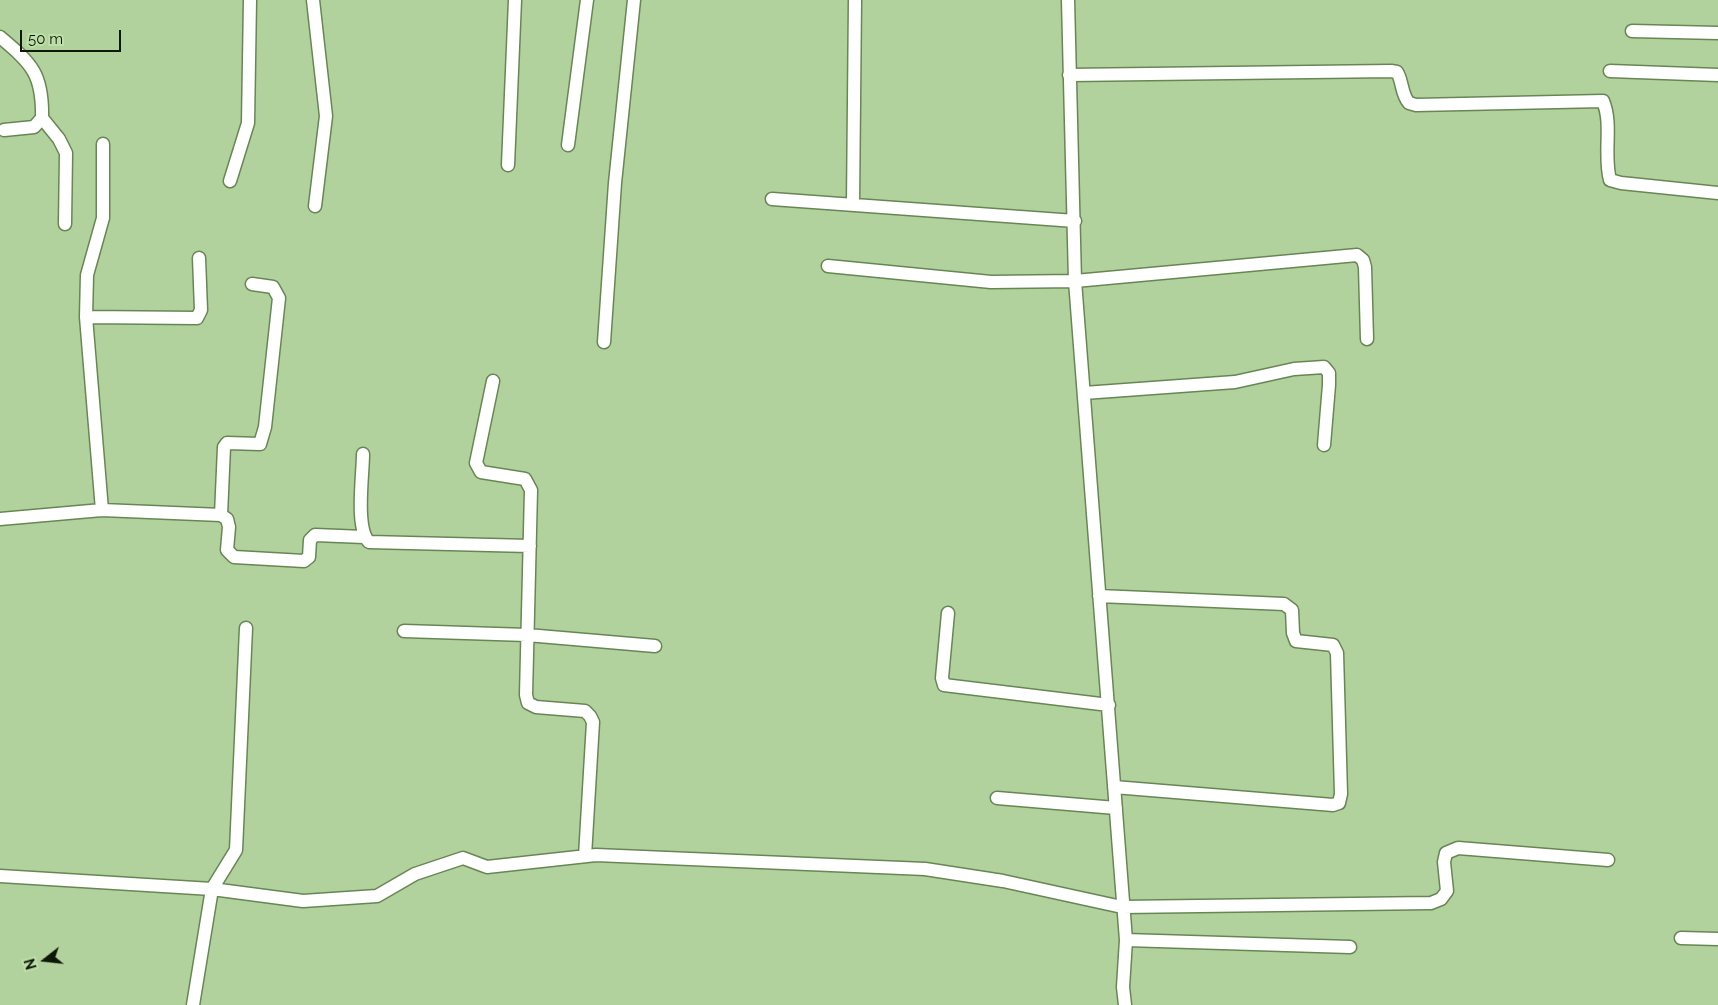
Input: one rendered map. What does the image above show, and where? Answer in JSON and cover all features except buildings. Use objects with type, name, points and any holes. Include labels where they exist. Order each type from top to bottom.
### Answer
[{"type":"street","points":[[230,181],[248,123],[250,0]]},
{"type":"street","points":[[313,0],[326,116],[315,206]]},
{"type":"street","points":[[508,165],[515,0]]},
{"type":"street","points":[[568,145],[586,0]]},
{"type":"street","points":[[604,342],[615,183],[634,0]]},
{"type":"street","points":[[853,204],[855,0]]},
{"type":"street","points":[[1068,0],[1075,281],[1109,705],[1122,908],[1126,940],[1123,987],[1125,1005]]},
{"type":"street","points":[[1632,31],[1718,33]]},
{"type":"street","points":[[0,37],[27,60],[36,74],[42,118],[59,139],[66,153],[65,224]]},
{"type":"street","points":[[1069,76],[1391,71],[1397,72],[1400,78],[1404,98],[1409,103],[1416,105],[1603,101],[1607,110],[1607,168],[1610,180],[1621,183],[1718,193]]},
{"type":"street","points":[[1610,71],[1718,75]]},
{"type":"street","points":[[4,130],[34,127],[42,118]]},
{"type":"street","points":[[102,510],[86,317],[87,274],[102,218],[103,144]]},
{"type":"street","points":[[772,199],[1075,222]]},
{"type":"street","points":[[828,266],[991,282],[1075,281],[1357,254],[1363,260],[1366,268],[1367,339]]},
{"type":"street","points":[[86,317],[196,318],[201,310],[199,258]]},
{"type":"street","points":[[221,515],[224,446],[227,443],[260,444],[265,427],[279,298],[273,287],[252,284]]},
{"type":"street","points":[[1084,393],[1235,382],[1294,369],[1324,367],[1329,373],[1324,445]]},
{"type":"street","points":[[494,381],[476,463],[480,472],[525,479],[529,483],[531,490],[526,695],[528,703],[536,707],[584,712],[590,716],[593,722],[585,856]]},
{"type":"street","points":[[363,454],[362,525],[364,537],[369,542],[530,546]]},
{"type":"street","points":[[0,519],[102,510],[221,515],[226,519],[229,527],[227,550],[234,557],[304,561],[309,557],[310,540],[315,535],[364,537]]},
{"type":"street","points":[[1099,596],[1284,604],[1292,610],[1293,633],[1296,641],[1333,645],[1337,653],[1341,794],[1339,803],[1333,805],[1114,787]]},
{"type":"street","points":[[948,613],[942,678],[944,685],[1109,705]]},
{"type":"street","points":[[193,1005],[212,889],[236,850],[246,628]]},
{"type":"street","points":[[404,632],[527,635],[655,646]]},
{"type":"street","points":[[997,798],[1116,808]]},
{"type":"street","points":[[0,876],[212,889],[304,901],[377,896],[416,874],[463,858],[487,867],[585,856],[774,862],[925,870],[1003,881],[1122,908],[1431,903],[1441,900],[1447,892],[1444,862],[1446,853],[1458,848],[1608,860]]},
{"type":"street","points":[[1681,938],[1718,938]]},
{"type":"street","points":[[1126,940],[1350,947]]}]
